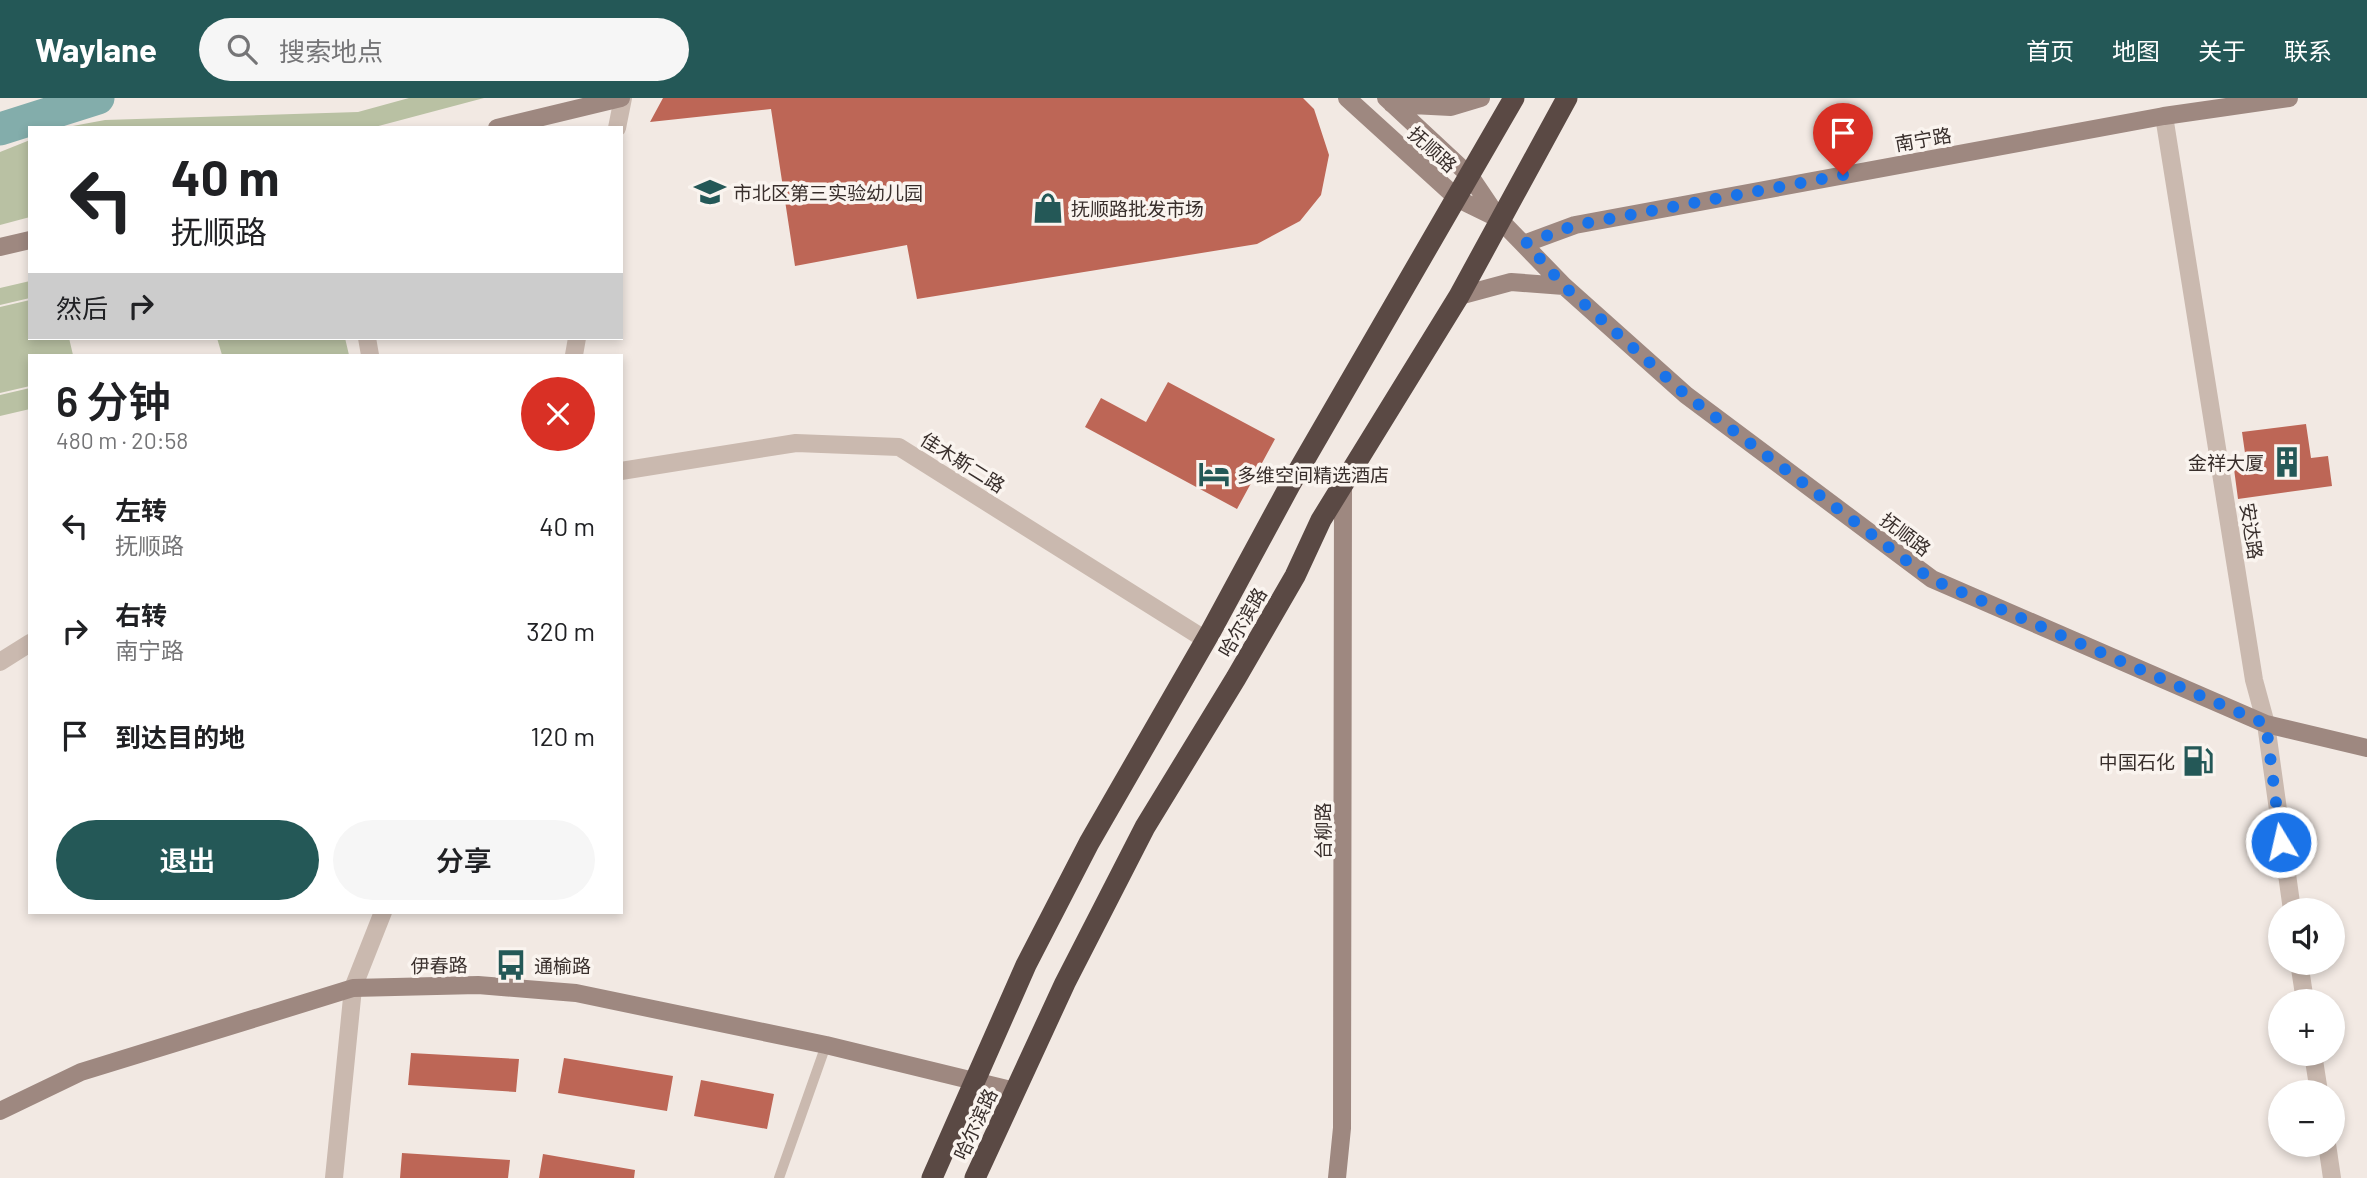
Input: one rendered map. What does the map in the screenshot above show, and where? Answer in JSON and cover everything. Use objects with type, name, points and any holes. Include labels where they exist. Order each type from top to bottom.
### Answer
[{"type":"highway","name":"哈尔滨路","points":[[932,1178],[1026,965],[1089,843],[1206,639],[1290,485],[1458,199],[1514,98]]},
{"type":"highway","name":"哈尔滨路","points":[[975,1178],[1065,983],[1144,827],[1236,678],[1343,485],[1459,296],[1567,98]]},
{"type":"street","points":[[505,126],[622,98],[617,126]]},
{"type":"street","name":"抚顺路","points":[[1347,98],[1458,199],[1499,219]]},
{"type":"street","points":[[1389,101],[1451,107],[1481,98]]},
{"type":"street","name":"南宁路","points":[[1526,243],[1576,225],[2164,116],[2290,98]]},
{"type":"street","name":"抚顺路","points":[[1389,101],[1470,176],[1499,219],[1526,243],[1564,286],[1686,395],[1931,579],[2266,724],[2367,748]]},
{"type":"street","name":"安达路","points":[[2164,116],[2254,680],[2266,724],[2290,898]]},
{"type":"street","points":[[0,247],[28,240]]},
{"type":"street","points":[[1459,296],[1511,282],[1564,286]]},
{"type":"street","name":"佳木斯二路","points":[[623,471],[796,443],[899,447],[1206,639]]},
{"type":"street","name":"台柳路","points":[[1337,1178],[1342,1114],[1343,485]]},
{"type":"street","points":[[0,662],[28,644]]},
{"type":"street","points":[[334,1178],[353,988],[382,914]]},
{"type":"street","name":"伊春路","points":[[0,1111],[81,1072],[353,988],[478,985],[576,993],[827,1045],[1015,1091]]},
{"type":"street","points":[[2329,1157],[2332,1178]]},
{"type":"lane","points":[[779,1178],[827,1045]]},
{"type":"green space","points":[[409,98],[484,98],[379,126],[73,126],[105,120],[358,112]]},
{"type":"green space","points":[[28,141],[28,218],[0,225],[0,152]]},
{"type":"green space","points":[[28,281],[28,298],[0,305],[0,288]]},
{"type":"green space","points":[[28,300],[28,340],[69,340],[73,354],[28,354],[28,386],[0,393],[0,307]]},
{"type":"green space","points":[[218,340],[345,340],[349,354],[222,354]]},
{"type":"green space","points":[[28,388],[28,409],[0,416],[0,395]]},
{"type":"building","name":"抚顺路批发市场","points":[[663,98],[1303,98],[1314,109],[1329,155],[1321,195],[1300,221],[1257,244],[917,299],[907,245],[795,266],[771,109],[650,122]]},
{"type":"building","name":"多维空间精选酒店","points":[[1168,382],[1275,439],[1237,509],[1085,427],[1101,398],[1146,422]]},
{"type":"building","name":"金祥大厦","points":[[2306,424],[2311,458],[2328,456],[2332,486],[2238,499],[2234,469],[2247,467],[2242,432]]},
{"type":"building","points":[[411,1053],[519,1059],[516,1092],[408,1085]]},
{"type":"building","points":[[564,1058],[673,1076],[667,1111],[558,1093]]},
{"type":"building","points":[[701,1080],[774,1094],[767,1129],[694,1116]]},
{"type":"building","points":[[402,1153],[510,1160],[508,1178],[400,1178]]},
{"type":"building","points":[[543,1154],[635,1170],[634,1178],[539,1178]]},
{"type":"waterway","points":[[0,129],[98,98]]},
{"type":"place","name":"市北区第三实验幼儿园","points":[[710,192]]},
{"type":"place","name":"抚顺路批发市场","points":[[1048,208]]},
{"type":"place","name":"金祥大厦","points":[[2287,462]]},
{"type":"place","name":"多维空间精选酒店","points":[[1214,474]]},
{"type":"place","name":"中国石化","points":[[2198,761]]},
{"type":"place","name":"通榆路","points":[[511,965]]},
{"type":"route","points":[[1843,175],[1576,225],[1526,243],[1564,286],[1686,395],[1931,579],[2266,724],[2281,842]]}]
